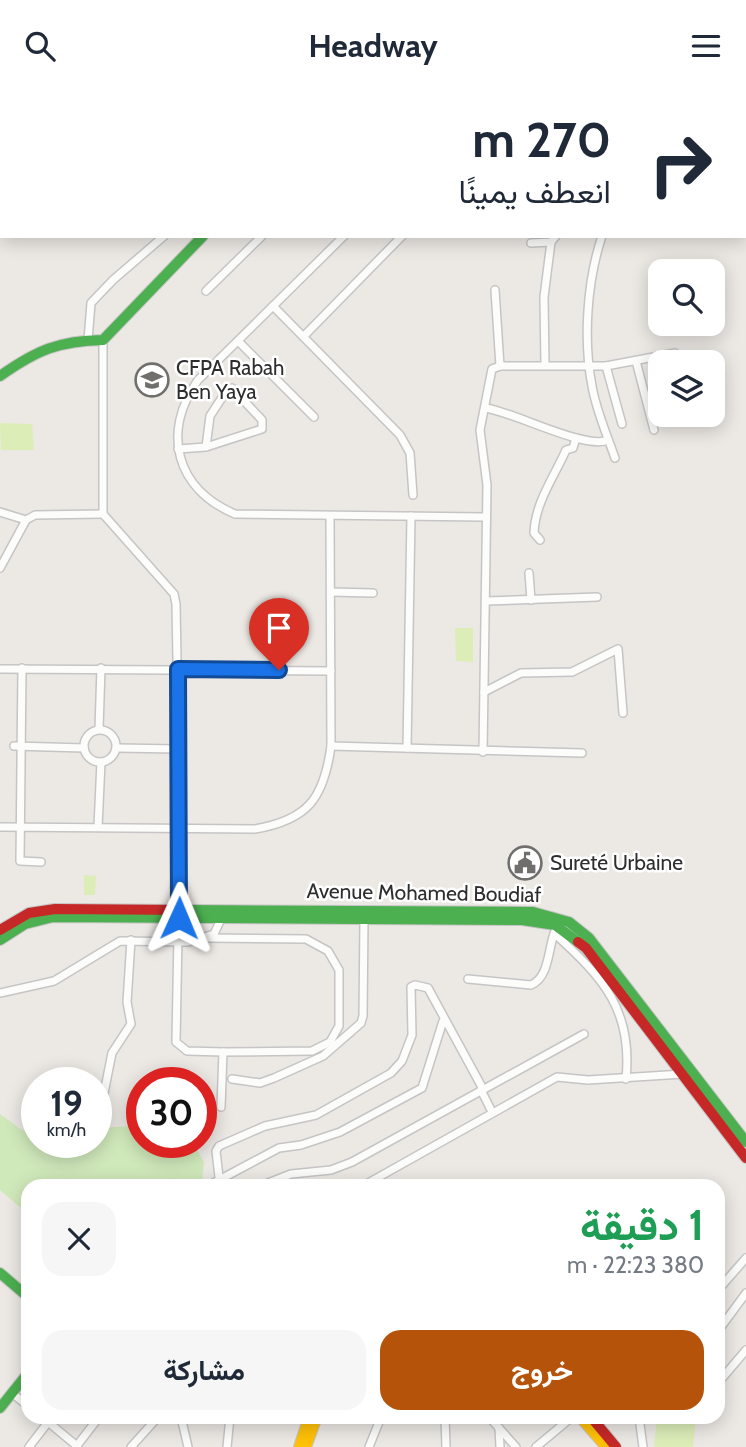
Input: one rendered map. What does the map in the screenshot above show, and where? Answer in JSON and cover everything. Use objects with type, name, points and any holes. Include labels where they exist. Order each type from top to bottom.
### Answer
[{"type":"main road","points":[[0,376],[45,345],[65,340],[103,340],[201,238]]},
{"type":"main road","name":"Avenue Mohamed Boudiaf","points":[[0,930],[16,918],[41,910],[179,914],[221,919],[522,920],[556,924],[586,948],[746,1158]]},
{"type":"main road","name":"Avenue Mohamed Boudiaf","points":[[0,940],[25,923],[52,917],[533,912],[589,938],[746,1142]]},
{"type":"main road","points":[[1,1277],[21,1292]]},
{"type":"main road","points":[[0,1408],[21,1382]]},
{"type":"main road","points":[[299,1447],[307,1424]]},
{"type":"main road","points":[[306,1447],[314,1424]]},
{"type":"main road","points":[[586,1424],[606,1447]]},
{"type":"main road","points":[[597,1424],[616,1447]]},
{"type":"street","points":[[88,340],[91,303],[162,238]]},
{"type":"street","points":[[206,291],[259,238]]},
{"type":"street","points":[[342,238],[198,380],[188,395],[180,412],[178,449],[196,490],[213,505],[235,515],[484,517]]},
{"type":"street","points":[[304,336],[400,238]]},
{"type":"street","points":[[602,238],[589,304],[589,364],[592,388],[615,458]]},
{"type":"street","points":[[531,243],[554,239],[544,297],[545,365]]},
{"type":"street","points":[[495,290],[500,366]]},
{"type":"street","points":[[273,306],[392,425],[407,446],[412,464],[413,495]]},
{"type":"street","points":[[0,993],[54,981],[110,945],[131,940],[178,942],[206,938],[306,939],[328,951],[339,970],[339,1026],[330,1042],[312,1051],[187,1051],[176,1042],[178,942],[179,914],[180,827],[174,594],[103,514],[103,340]]},
{"type":"street","points":[[238,341],[314,417]]},
{"type":"street","points":[[483,752],[484,517],[487,485],[480,430],[492,369],[500,366],[606,366],[648,359]]},
{"type":"street","points":[[636,362],[654,430]]},
{"type":"street","points":[[606,366],[622,423]]},
{"type":"street","points":[[178,449],[206,447],[262,429],[262,420],[232,389],[227,390],[210,416],[206,447]]},
{"type":"street","points":[[486,408],[515,414],[576,438],[600,444],[608,440]]},
{"type":"street","points":[[540,540],[534,533],[542,500],[566,450],[573,448],[576,438]]},
{"type":"street","points":[[0,512],[26,520]]},
{"type":"street","points":[[0,568],[26,520],[35,515],[103,514]]},
{"type":"street","points":[[407,748],[411,516]]},
{"type":"street","points":[[0,827],[255,829],[286,823],[313,803],[323,788],[331,746],[330,517]]},
{"type":"street","points":[[529,573],[531,600]]},
{"type":"street","points":[[331,592],[373,593]]},
{"type":"street","points":[[485,601],[597,597]]},
{"type":"street","points":[[484,692],[521,673],[572,673],[618,649],[622,713]]},
{"type":"street","points":[[99,729],[101,668]]},
{"type":"street","points":[[0,669],[331,671]]},
{"type":"street","points":[[22,669],[18,747],[20,861],[41,862]]},
{"type":"street","points":[[99,729],[114,737],[117,748],[113,757],[101,762],[88,757],[84,748],[88,736],[99,729]]},
{"type":"street","points":[[331,746],[582,753]]},
{"type":"street","points":[[18,747],[84,748]]},
{"type":"street","points":[[117,748],[178,749]]},
{"type":"street","points":[[97,827],[101,762]]},
{"type":"street","points":[[206,938],[216,932],[221,919]]},
{"type":"street","points":[[232,1079],[260,1083],[275,1078],[323,1056],[361,1023],[364,919]]},
{"type":"street","points":[[468,979],[531,985],[537,982],[545,969],[556,924]]},
{"type":"street","points":[[556,924],[616,1002],[626,1048],[626,1079]]},
{"type":"street","points":[[109,1067],[112,1053],[131,1024],[127,1002],[131,940]]},
{"type":"street","points":[[219,1177],[216,1151],[219,1146],[265,1126],[316,1115],[391,1073],[405,1054],[412,1035],[411,987],[419,984],[428,988],[492,1112]]},
{"type":"street","points":[[216,1179],[279,1148],[301,1145],[340,1132],[422,1088],[443,1021]]},
{"type":"street","points":[[278,1179],[291,1174],[331,1170],[352,1162],[584,1034]]},
{"type":"street","points":[[221,1107],[223,1052]]},
{"type":"street","points":[[375,1179],[558,1077],[626,1079],[683,1074]]},
{"type":"street","points":[[725,1282],[746,1258]]},
{"type":"street","points":[[725,1322],[746,1293]]},
{"type":"street","points":[[725,1375],[746,1350]]},
{"type":"street","points":[[735,1364],[746,1364]]},
{"type":"street","points":[[12,1393],[21,1400]]},
{"type":"street","points":[[29,1447],[44,1424]]},
{"type":"street","points":[[52,1424],[76,1447],[94,1424]]},
{"type":"street","points":[[131,1447],[152,1424]]},
{"type":"street","points":[[183,1424],[188,1447]]},
{"type":"street","points":[[227,1447],[229,1424]]},
{"type":"street","points":[[369,1447],[378,1424]]},
{"type":"street","points":[[445,1424],[446,1447]]},
{"type":"street","points":[[495,1424],[516,1447]]},
{"type":"street","points":[[536,1447],[564,1424]]},
{"type":"street","points":[[640,1424],[643,1447]]},
{"type":"street","points":[[499,1428],[500,1447]]},
{"type":"green space","points":[[0,423],[32,424],[34,450],[1,450]]},
{"type":"green space","points":[[455,628],[473,628],[473,662],[456,661]]},
{"type":"green space","points":[[84,875],[96,876],[95,895],[84,895]]},
{"type":"green space","points":[[0,1114],[21,1129],[21,1158],[112,1158],[112,1127],[126,1126],[126,1158],[202,1158],[204,1162],[202,1179],[21,1179],[21,1208],[0,1190]]},
{"type":"green space","points":[[656,1424],[695,1424],[693,1447],[654,1447]]},
{"type":"traffic: fast","points":[[0,376],[37,353],[73,342],[103,340],[201,238]]},
{"type":"traffic: fast","points":[[188,910],[533,912],[569,922],[589,938],[746,1142]]},
{"type":"traffic: fast","points":[[0,940],[25,924],[53,917],[522,920],[555,925],[578,942]]},
{"type":"traffic: fast","points":[[0,1273],[21,1291]]},
{"type":"traffic: fast","points":[[0,1408],[21,1382]]},
{"type":"traffic: slow","points":[[299,1447],[307,1424]]},
{"type":"traffic: slow","points":[[306,1447],[314,1424]]},
{"type":"traffic: slow","points":[[586,1424],[606,1447]]},
{"type":"traffic: jam","points":[[0,930],[29,913],[55,909],[188,910]]},
{"type":"traffic: jam","points":[[578,942],[586,948],[746,1158]]},
{"type":"traffic: jam","points":[[597,1424],[616,1447]]},
{"type":"place","name":"CFPA Rabah Ben Yaya","points":[[152,380]]},
{"type":"place","name":"Sureté Urbaine","points":[[525,863]]},
{"type":"route","points":[[179,918],[178,669],[279,670]]}]
